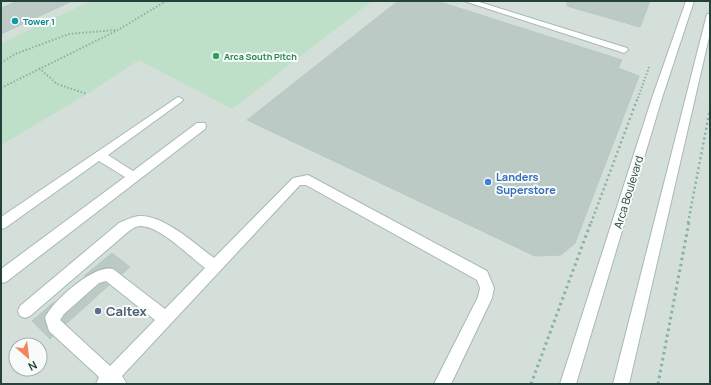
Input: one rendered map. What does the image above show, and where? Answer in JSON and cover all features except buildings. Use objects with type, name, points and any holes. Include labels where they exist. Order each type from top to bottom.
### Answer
[{"type":"street","points":[[468,1],[624,50]]},
{"type":"street","name":"Arca Boulevard","points":[[568,384],[657,98],[690,1]]},
{"type":"street","points":[[621,384],[710,16]]},
{"type":"street","points":[[1,224],[178,100]]},
{"type":"street","points":[[1,277],[201,126]]},
{"type":"street","points":[[99,155],[133,177]]},
{"type":"street","points":[[166,319],[108,274],[95,278],[59,309],[52,318],[54,326],[112,382],[166,319],[297,181],[308,180],[482,276],[486,288],[485,298],[442,384]]},
{"type":"street","points":[[25,311],[124,227],[136,221],[142,220],[153,223],[215,267]]},
{"type":"path","points":[[1,88],[118,30],[166,1]]},
{"type":"path","points":[[1,63],[15,54],[69,34],[118,30]]},
{"type":"path","points":[[531,384],[652,60]]},
{"type":"path","points":[[39,68],[57,84],[87,94]]},
{"type":"path","points":[[658,384],[710,109]]},
{"type":"shaded area","points":[[1,1],[710,1],[710,384],[1,384]]},
{"type":"green space","points":[[91,1],[372,1],[232,109],[139,60],[87,94],[1,145],[1,43]]},
{"type":"place","name":"Tower 1","points":[[15,21]]},
{"type":"place","name":"Arca South Pitch","points":[[216,56]]},
{"type":"place","name":"Landers Superstore","points":[[488,182]]},
{"type":"place","name":"Caltex","points":[[98,311]]}]
